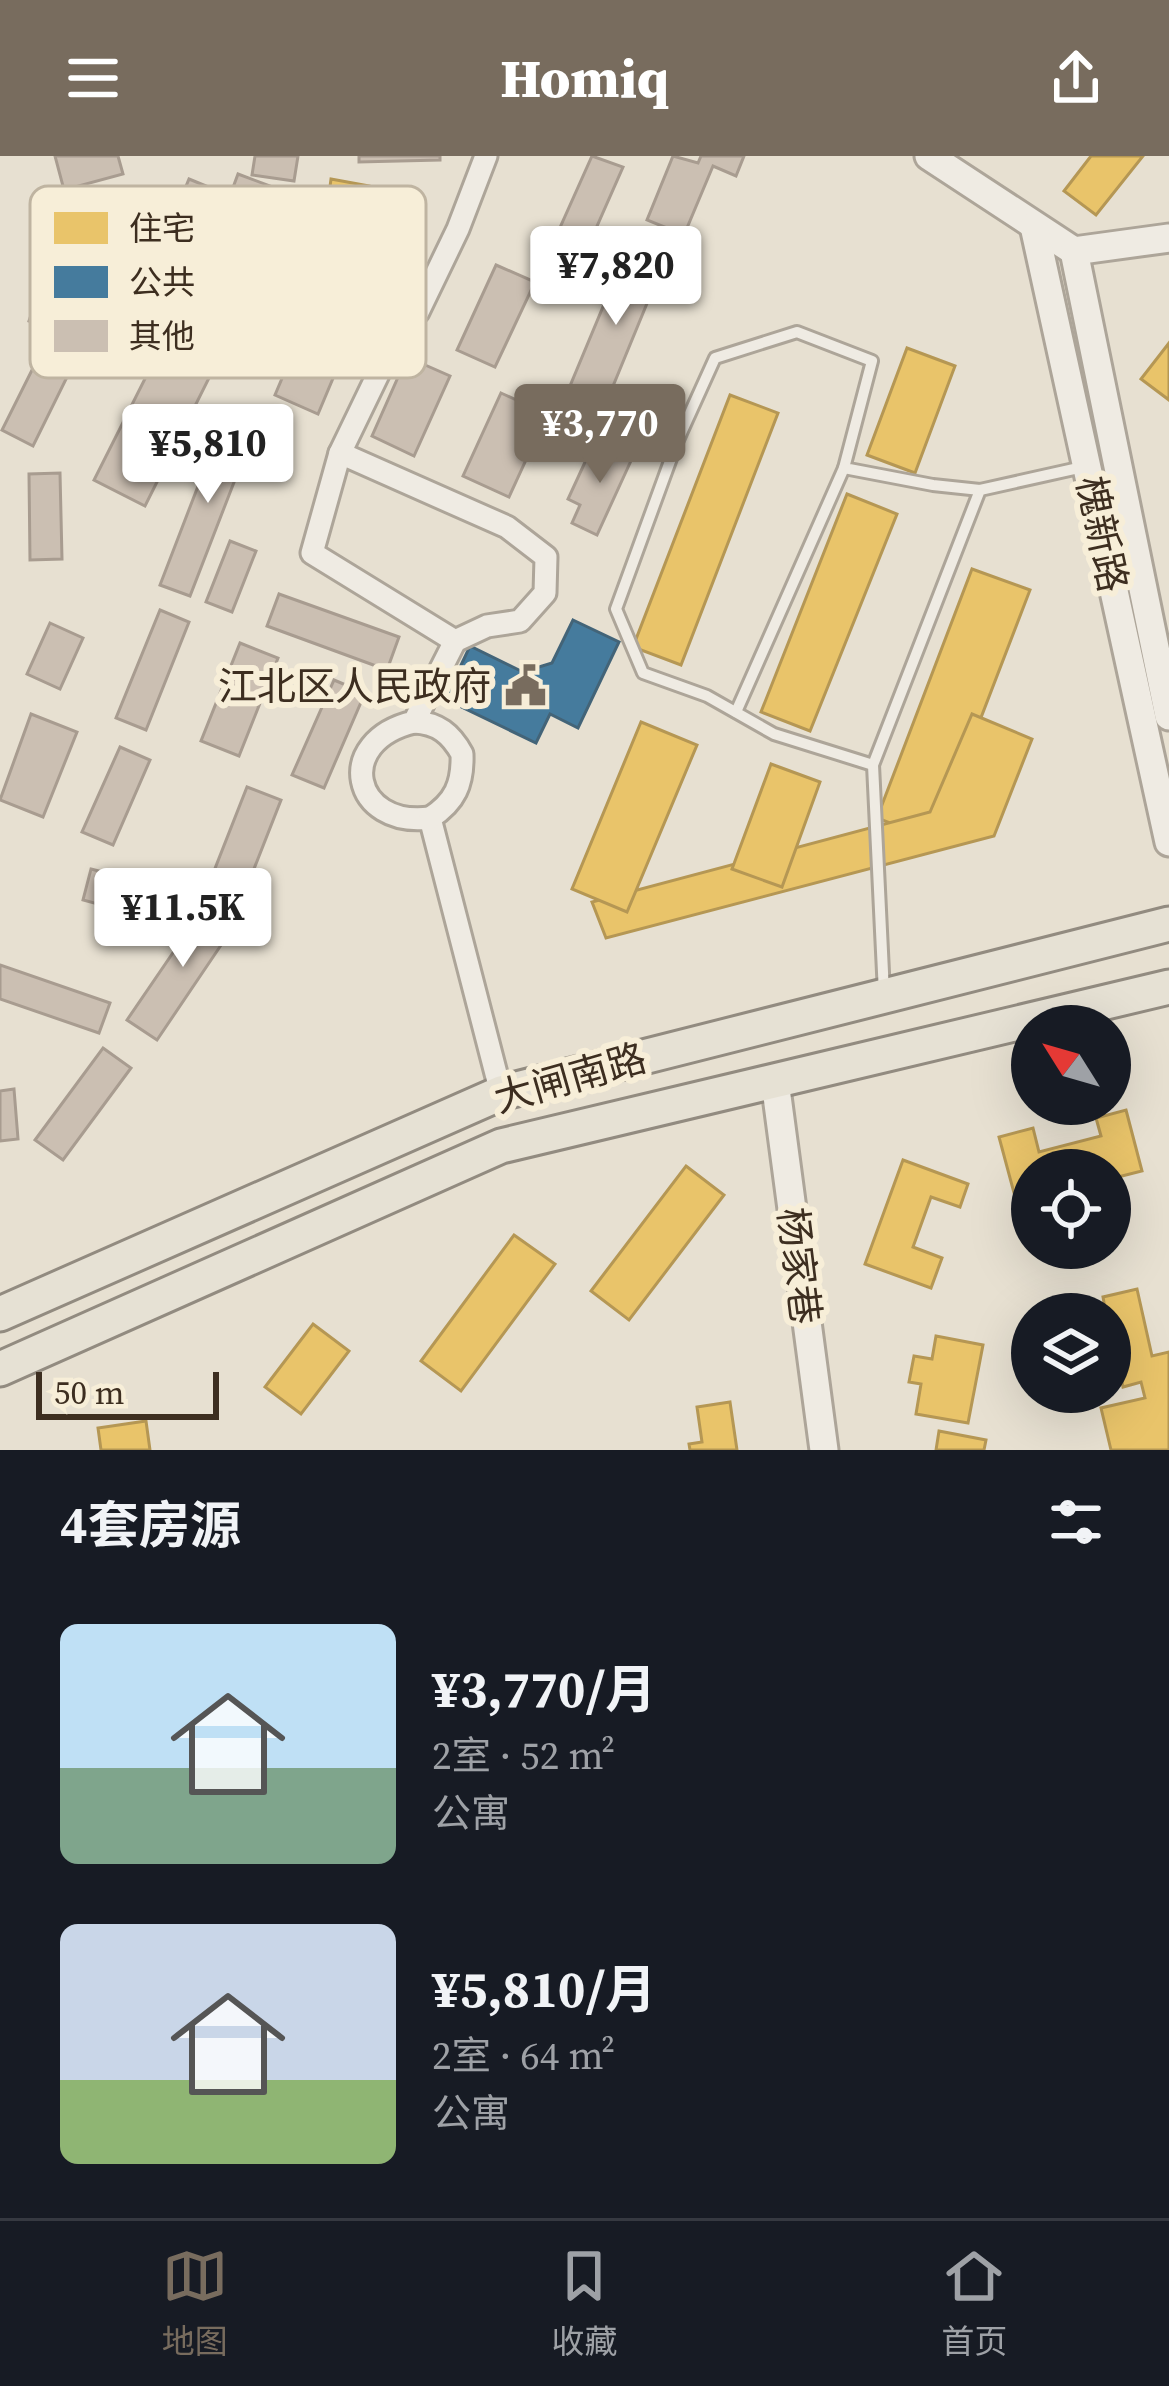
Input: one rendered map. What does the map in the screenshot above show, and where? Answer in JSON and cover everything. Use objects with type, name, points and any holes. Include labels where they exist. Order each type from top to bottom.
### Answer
[{"type":"main road","name":"大闸南路","points":[[0,1314],[501,1093],[1169,924]]},
{"type":"main road","name":"大闸南路","points":[[0,1369],[501,1147],[1169,987]]},
{"type":"street","points":[[426,295],[486,156]]},
{"type":"street","points":[[929,156],[1074,251],[1169,238]]},
{"type":"street","name":"槐新路","points":[[1034,226],[1169,842]]},
{"type":"street","name":"槐新路","points":[[1074,251],[1169,716]]},
{"type":"street","points":[[376,378],[340,453],[312,553],[455,641]]},
{"type":"street","points":[[340,453],[506,527],[546,557],[545,593],[520,621],[487,626],[455,641],[414,722]]},
{"type":"street","points":[[428,722],[444,730],[462,754],[457,792],[430,818],[390,816],[375,804],[363,784],[365,756],[373,739],[391,727],[428,722]]},
{"type":"street","points":[[430,818],[501,1093]]},
{"type":"street","name":"杨家巷","points":[[775,1081],[824,1450]]},
{"type":"lane","points":[[736,712],[844,468],[872,361],[797,332],[715,358],[677,442],[616,609],[643,673],[706,696],[774,734],[872,764]]},
{"type":"lane","points":[[844,468],[980,490],[1087,466]]},
{"type":"lane","points":[[884,997],[872,764],[980,490]]},
{"type":"building: 住宅","points":[[1091,156],[1143,156],[1096,215],[1064,191]]},
{"type":"building: 住宅","points":[[331,179],[369,186],[330,186]]},
{"type":"building: 住宅","points":[[1169,343],[1169,400],[1141,379]]},
{"type":"building: 住宅","points":[[907,348],[955,366],[915,473],[867,455]]},
{"type":"building: 住宅","points":[[730,395],[778,413],[681,665],[633,647]]},
{"type":"building: 住宅","points":[[847,494],[897,514],[810,731],[761,712]]},
{"type":"building: 住宅","points":[[972,569],[1030,590],[934,840],[877,818]]},
{"type":"building: 住宅","points":[[972,714],[1032,739],[994,836],[606,938],[592,902],[930,812]]},
{"type":"building: 住宅","points":[[641,722],[697,745],[627,912],[572,889]]},
{"type":"building: 住宅","points":[[771,764],[820,782],[782,887],[732,869]]},
{"type":"building: 住宅","points":[[1098,1125],[1130,1125],[1142,1171],[1131,1174],[1131,1149],[1051,1149],[1101,1136]]},
{"type":"building: 住宅","points":[[1033,1128],[1038,1149],[1011,1149],[1011,1182],[999,1137]]},
{"type":"building: 住宅","points":[[903,1160],[968,1184],[960,1207],[931,1197],[913,1247],[942,1258],[931,1288],[865,1264]]},
{"type":"building: 住宅","points":[[686,1166],[724,1195],[629,1320],[591,1291]]},
{"type":"building: 住宅","points":[[514,1235],[555,1264],[461,1391],[421,1361]]},
{"type":"building: 住宅","points":[[1137,1289],[1152,1356],[1169,1352],[1169,1450],[1111,1450],[1102,1413],[1131,1413],[1131,1401],[1145,1398],[1141,1382],[1131,1385],[1131,1293],[1120,1293]]},
{"type":"building: 住宅","points":[[313,1324],[349,1351],[301,1414],[265,1387]]},
{"type":"building: 住宅","points":[[936,1336],[983,1345],[968,1423],[916,1414],[921,1384],[909,1382],[914,1356],[932,1359]]},
{"type":"building: 住宅","points":[[730,1402],[737,1450],[690,1450],[689,1444],[702,1442],[697,1407]]},
{"type":"building: 住宅","points":[[146,1421],[150,1450],[101,1450],[98,1428]]},
{"type":"building: 住宅","points":[[939,1431],[986,1440],[984,1450],[936,1450]]},
{"type":"building: 公共","name":"江北区人民政府","points":[[573,620],[619,642],[578,728],[550,714],[536,743],[445,699],[470,646],[523,672],[552,663]]},
{"type":"building: 其他","points":[[55,156],[118,156],[123,174],[63,186]]},
{"type":"building: 其他","points":[[255,156],[298,156],[294,181],[252,175]]},
{"type":"building: 其他","points":[[359,156],[440,156],[440,160],[359,162]]},
{"type":"building: 其他","points":[[592,156],[623,167],[568,292],[537,279]]},
{"type":"building: 其他","points":[[673,156],[698,163],[701,156],[744,156],[736,176],[713,166],[684,235],[647,220]]},
{"type":"building: 其他","points":[[238,174],[270,186],[234,186]]},
{"type":"building: 其他","points":[[635,230],[671,245],[597,425],[560,410]]},
{"type":"building: 其他","points":[[496,265],[535,282],[495,367],[457,350]]},
{"type":"building: 其他","points":[[426,365],[450,376],[414,456],[372,436],[398,378],[426,378]]},
{"type":"building: 其他","points":[[30,374],[30,378],[67,378],[33,446],[2,430]]},
{"type":"building: 其他","points":[[145,378],[209,378],[145,506],[94,480]]},
{"type":"building: 其他","points":[[282,378],[333,378],[318,414],[275,395]]},
{"type":"building: 其他","points":[[501,393],[547,414],[509,497],[463,476]]},
{"type":"building: 其他","points":[[225,416],[255,428],[190,596],[160,585]]},
{"type":"building: 其他","points":[[608,439],[635,452],[597,535],[572,523],[580,505],[568,499],[586,460],[596,464]]},
{"type":"building: 其他","points":[[60,473],[62,559],[30,560],[29,474]]},
{"type":"building: 其他","points":[[230,541],[256,551],[232,612],[206,602]]},
{"type":"building: 其他","points":[[279,594],[399,637],[387,670],[267,626]]},
{"type":"building: 其他","points":[[160,610],[189,622],[146,730],[116,718]]},
{"type":"building: 其他","points":[[50,623],[83,638],[60,689],[27,674]]},
{"type":"building: 其他","points":[[240,643],[278,658],[239,756],[201,741]]},
{"type":"building: 其他","points":[[334,680],[365,693],[324,788],[292,775]]},
{"type":"building: 其他","points":[[31,714],[77,732],[43,817],[0,800]]},
{"type":"building: 其他","points":[[120,747],[150,760],[113,845],[82,832]]},
{"type":"building: 其他","points":[[247,787],[281,800],[239,907],[205,894]]},
{"type":"building: 其他","points":[[91,869],[184,893],[175,925],[83,900]]},
{"type":"building: 其他","points":[[209,900],[238,920],[157,1040],[127,1020]]},
{"type":"building: 其他","points":[[0,965],[110,1003],[99,1033],[0,999]]},
{"type":"building: 其他","points":[[103,1048],[131,1068],[63,1160],[35,1140]]},
{"type":"building: 其他","points":[[14,1089],[18,1139],[0,1141],[0,1091]]},
{"type":"place","name":"江北区人民政府","points":[[525,686]]}]
